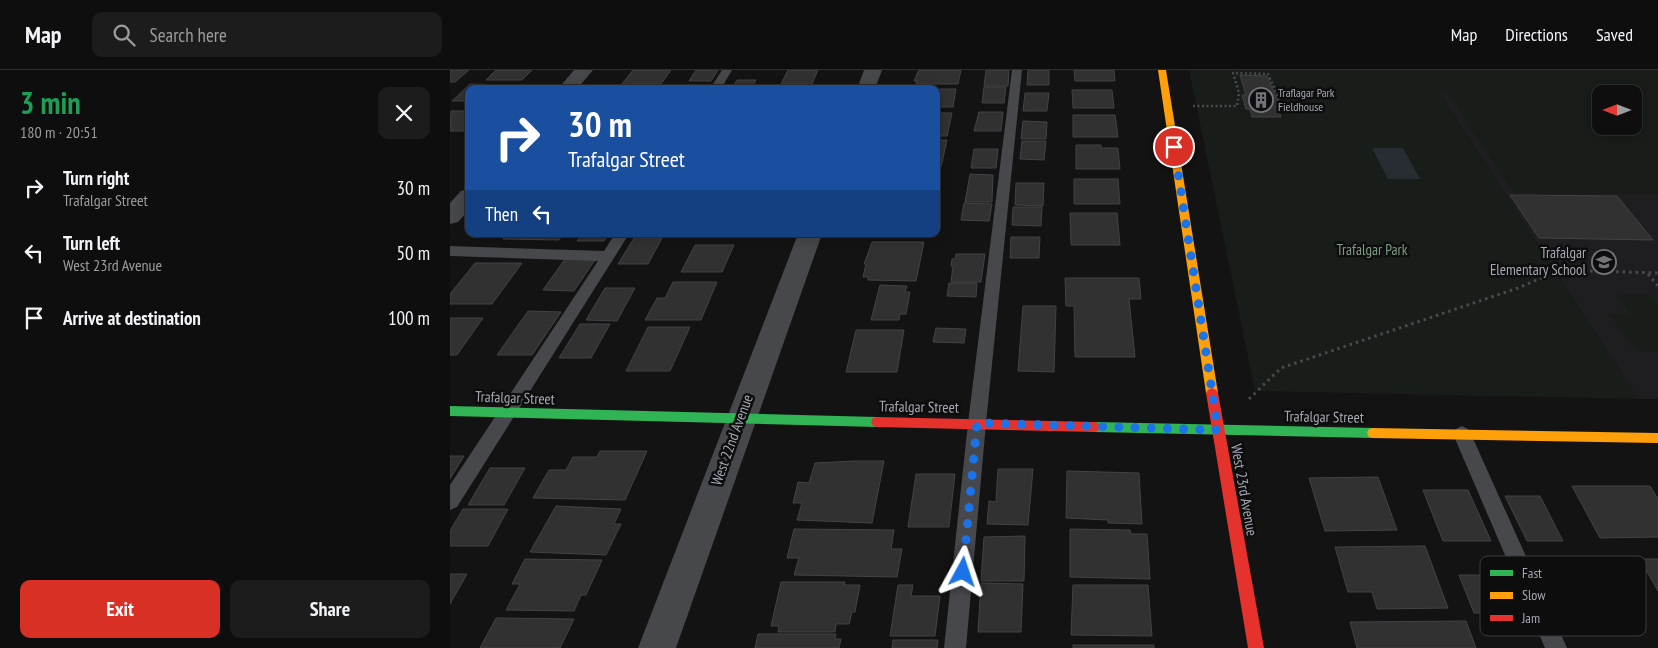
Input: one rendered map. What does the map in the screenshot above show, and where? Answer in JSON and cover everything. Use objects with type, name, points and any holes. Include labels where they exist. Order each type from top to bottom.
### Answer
[{"type":"street","points":[[571,85],[584,70]]},
{"type":"street","points":[[867,85],[873,70]]},
{"type":"street","name":"West 23rd Avenue","points":[[1162,70],[1218,430],[1256,648]]},
{"type":"street","points":[[450,217],[465,200]]},
{"type":"street","name":"West 22nd Avenue","points":[[657,648],[740,419],[809,237]]},
{"type":"street","name":"Trafalgar Street","points":[[450,411],[1218,430],[1658,438]]},
{"type":"lane","points":[[718,85],[727,70]]},
{"type":"lane","points":[[955,648],[977,423],[1017,70]]},
{"type":"lane","points":[[450,501],[620,237]]},
{"type":"lane","points":[[450,251],[608,256]]},
{"type":"lane","points":[[1462,434],[1516,556]]},
{"type":"lane","points":[[1551,636],[1556,648]]},
{"type":"path","points":[[1193,106],[1237,106],[1239,93],[1233,73],[1268,74],[1282,106],[1277,106]]},
{"type":"path","points":[[1249,399],[1281,368],[1518,288],[1560,270],[1658,273]]},
{"type":"path","points":[[1648,273],[1658,286]]},
{"type":"shaded area","name":"Trafalgar Elementary School","points":[[1439,92],[1592,94],[1592,135],[1642,135],[1642,116],[1658,95],[1658,399],[1638,399]]},
{"type":"shaded area","points":[[1372,148],[1403,148],[1420,179],[1388,179]]},
{"type":"green space","name":"Trafalgar Park","points":[[1189,70],[1658,70],[1658,194],[1514,193],[1447,92],[1439,92],[1638,399],[1255,391]]},
{"type":"green space","points":[[1616,294],[1649,294],[1658,306],[1658,352],[1636,351],[1609,314],[1630,314]]},
{"type":"building","points":[[450,70],[469,70],[455,82],[450,82]]},
{"type":"building","points":[[496,70],[532,70],[522,80],[486,80]]},
{"type":"building","points":[[633,70],[671,70],[661,84],[622,84]]},
{"type":"building","points":[[696,70],[718,70],[711,81],[689,81]]},
{"type":"building","points":[[788,70],[818,70],[812,84],[781,84]]},
{"type":"building","points":[[919,70],[961,70],[958,84],[916,84],[917,81],[914,81]]},
{"type":"building","points":[[986,70],[1009,70],[1008,86],[984,86]]},
{"type":"building","points":[[1028,70],[1049,70],[1049,85],[1027,85]]},
{"type":"building","points":[[1074,70],[1114,70],[1115,81],[1075,81]]},
{"type":"building","name":"Traflagar Park Fieldhouse","points":[[1240,75],[1267,76],[1279,104],[1276,104],[1281,117],[1252,117],[1250,109],[1246,109],[1242,95],[1246,95]]},
{"type":"building","points":[[737,80],[756,80],[753,85],[734,85]]},
{"type":"building","points":[[470,84],[517,85],[469,85]]},
{"type":"building","points":[[984,87],[1006,87],[1004,103],[982,103]]},
{"type":"building","points":[[465,89],[465,101],[452,101]]},
{"type":"building","points":[[940,89],[956,89],[953,107],[940,107]]},
{"type":"building","points":[[1072,90],[1112,90],[1114,108],[1073,108]]},
{"type":"building","points":[[1025,93],[1049,93],[1047,111],[1023,111]]},
{"type":"building","points":[[451,111],[465,111],[465,131],[450,131]]},
{"type":"building","points":[[979,112],[1003,112],[1001,131],[974,131]]},
{"type":"building","points":[[940,113],[952,113],[947,136],[940,136]]},
{"type":"building","points":[[1073,115],[1115,115],[1118,137],[1073,137]]},
{"type":"building","points":[[1023,121],[1047,122],[1046,139],[1021,139]]},
{"type":"building","points":[[940,140],[947,140],[941,167]]},
{"type":"building","points":[[1022,141],[1046,141],[1044,160],[1020,159]]},
{"type":"building","points":[[1076,145],[1101,145],[1101,148],[1118,148],[1120,169],[1076,169]]},
{"type":"building","points":[[974,149],[998,149],[996,168],[971,168]]},
{"type":"building","points":[[970,174],[993,175],[992,202],[965,202]]},
{"type":"building","points":[[1074,179],[1118,179],[1120,204],[1074,204]]},
{"type":"building","points":[[1016,183],[1044,183],[1043,206],[1015,205]]},
{"type":"building","points":[[1510,195],[1617,196],[1653,240],[1539,238]]},
{"type":"building","points":[[964,203],[992,204],[989,221],[961,220]]},
{"type":"building","points":[[1013,207],[1042,207],[1041,226],[1012,225]]},
{"type":"building","points":[[1070,213],[1117,213],[1120,245],[1071,245]]},
{"type":"building","points":[[505,237],[561,237],[559,240],[503,239]]},
{"type":"building","points":[[580,237],[607,237],[604,241],[577,241]]},
{"type":"building","points":[[1011,237],[1040,237],[1039,258],[1010,258]]},
{"type":"building","points":[[634,238],[662,238],[648,264],[618,264]]},
{"type":"building","points":[[872,242],[924,242],[916,281],[868,280],[868,277],[863,277],[866,264],[864,264]]},
{"type":"building","points":[[695,245],[734,245],[722,272],[681,272]]},
{"type":"building","points":[[956,254],[985,254],[981,282],[951,282],[952,259],[955,259]]},
{"type":"building","points":[[565,259],[595,260],[574,291],[543,290]]},
{"type":"building","points":[[475,263],[522,263],[492,304],[450,304],[450,294]]},
{"type":"building","points":[[1065,278],[1139,278],[1141,299],[1129,299],[1135,357],[1075,357],[1074,306],[1066,306]]},
{"type":"building","points":[[673,282],[717,282],[701,320],[645,320],[657,298],[665,298]]},
{"type":"building","points":[[949,283],[977,283],[976,297],[947,296]]},
{"type":"building","points":[[880,285],[907,286],[905,292],[910,292],[906,314],[900,314],[899,320],[871,320]]},
{"type":"building","points":[[605,288],[635,288],[617,321],[586,320]]},
{"type":"building","points":[[1023,306],[1056,306],[1054,372],[1018,371]]},
{"type":"building","points":[[528,311],[561,312],[532,355],[497,355]]},
{"type":"building","points":[[450,318],[483,318],[457,355],[450,355]]},
{"type":"building","points":[[580,324],[610,324],[591,358],[559,358]]},
{"type":"building","points":[[648,327],[690,327],[670,371],[626,371]]},
{"type":"building","points":[[936,328],[966,329],[964,343],[933,342]]},
{"type":"building","points":[[856,330],[904,330],[897,372],[846,372]]},
{"type":"building","points":[[600,451],[647,451],[625,500],[533,498],[549,470],[566,470],[573,457],[597,457]]},
{"type":"building","points":[[450,456],[464,456],[450,479]]},
{"type":"building","points":[[884,461],[872,523],[797,520],[802,503],[793,503],[798,482],[809,483],[815,463]]},
{"type":"building","points":[[490,468],[525,468],[504,505],[468,505]]},
{"type":"building","points":[[998,469],[1033,469],[1028,525],[987,524],[989,501],[996,502]]},
{"type":"building","points":[[1067,471],[1139,473],[1142,524],[1108,523],[1108,520],[1066,518]]},
{"type":"building","points":[[916,474],[955,474],[949,527],[908,527]]},
{"type":"building","points":[[1378,477],[1397,530],[1325,531],[1309,478]]},
{"type":"building","points":[[1572,486],[1650,486],[1658,499],[1658,537],[1600,538]]},
{"type":"building","points":[[1423,490],[1468,490],[1491,541],[1443,541]]},
{"type":"building","points":[[1505,496],[1540,496],[1563,541],[1527,541]]},
{"type":"building","points":[[556,506],[621,509],[614,524],[621,524],[606,555],[530,552]]},
{"type":"building","points":[[463,509],[508,509],[488,546],[450,546],[450,531]]},
{"type":"building","points":[[794,529],[894,530],[891,549],[902,549],[897,577],[794,575],[799,558],[787,558]]},
{"type":"building","points":[[1070,529],[1130,530],[1131,534],[1147,534],[1150,579],[1070,577]]},
{"type":"building","points":[[1025,536],[1024,581],[981,581],[984,537]]},
{"type":"building","points":[[1425,546],[1448,608],[1377,609],[1372,592],[1348,592],[1335,547]]},
{"type":"building","points":[[525,559],[602,560],[586,595],[581,595],[574,611],[506,610],[520,584],[512,584]]},
{"type":"building","points":[[1646,559],[1658,559],[1658,591],[1646,570]]},
{"type":"building","points":[[450,574],[467,574],[450,604]]},
{"type":"building","points":[[1459,575],[1480,575],[1480,613],[1474,613]]},
{"type":"building","points":[[781,582],[845,582],[844,585],[860,585],[855,612],[852,612],[849,624],[836,624],[835,632],[778,632],[779,626],[771,626]]},
{"type":"building","points":[[981,583],[1023,584],[1021,632],[978,632]]},
{"type":"building","points":[[898,585],[913,585],[911,596],[940,596],[935,636],[890,636]]},
{"type":"building","points":[[1073,585],[1148,585],[1152,636],[1071,635]]},
{"type":"building","points":[[496,618],[574,619],[560,648],[480,648]]},
{"type":"building","points":[[1466,621],[1476,648],[1357,648],[1350,622]]},
{"type":"building","points":[[758,634],[836,634],[835,639],[841,639],[839,648],[755,648]]},
{"type":"building","points":[[893,640],[938,640],[937,648],[892,648]]},
{"type":"building","points":[[1073,645],[1154,645],[1154,648],[1073,648]]},
{"type":"traffic: fast","points":[[450,411],[877,422]]},
{"type":"traffic: fast","points":[[1094,427],[1373,433]]},
{"type":"traffic: slow","points":[[1162,70],[1212,393]]},
{"type":"traffic: slow","points":[[1373,433],[1658,438]]},
{"type":"traffic: jam","points":[[1212,393],[1256,648]]},
{"type":"traffic: jam","points":[[877,422],[1094,427]]},
{"type":"place","name":"Traflagar Park Fieldhouse","points":[[1261,100]]},
{"type":"place","name":"Trafalgar Elementary School","points":[[1604,262]]},
{"type":"route","points":[[963,572],[977,423],[1218,430],[1174,147]]}]
